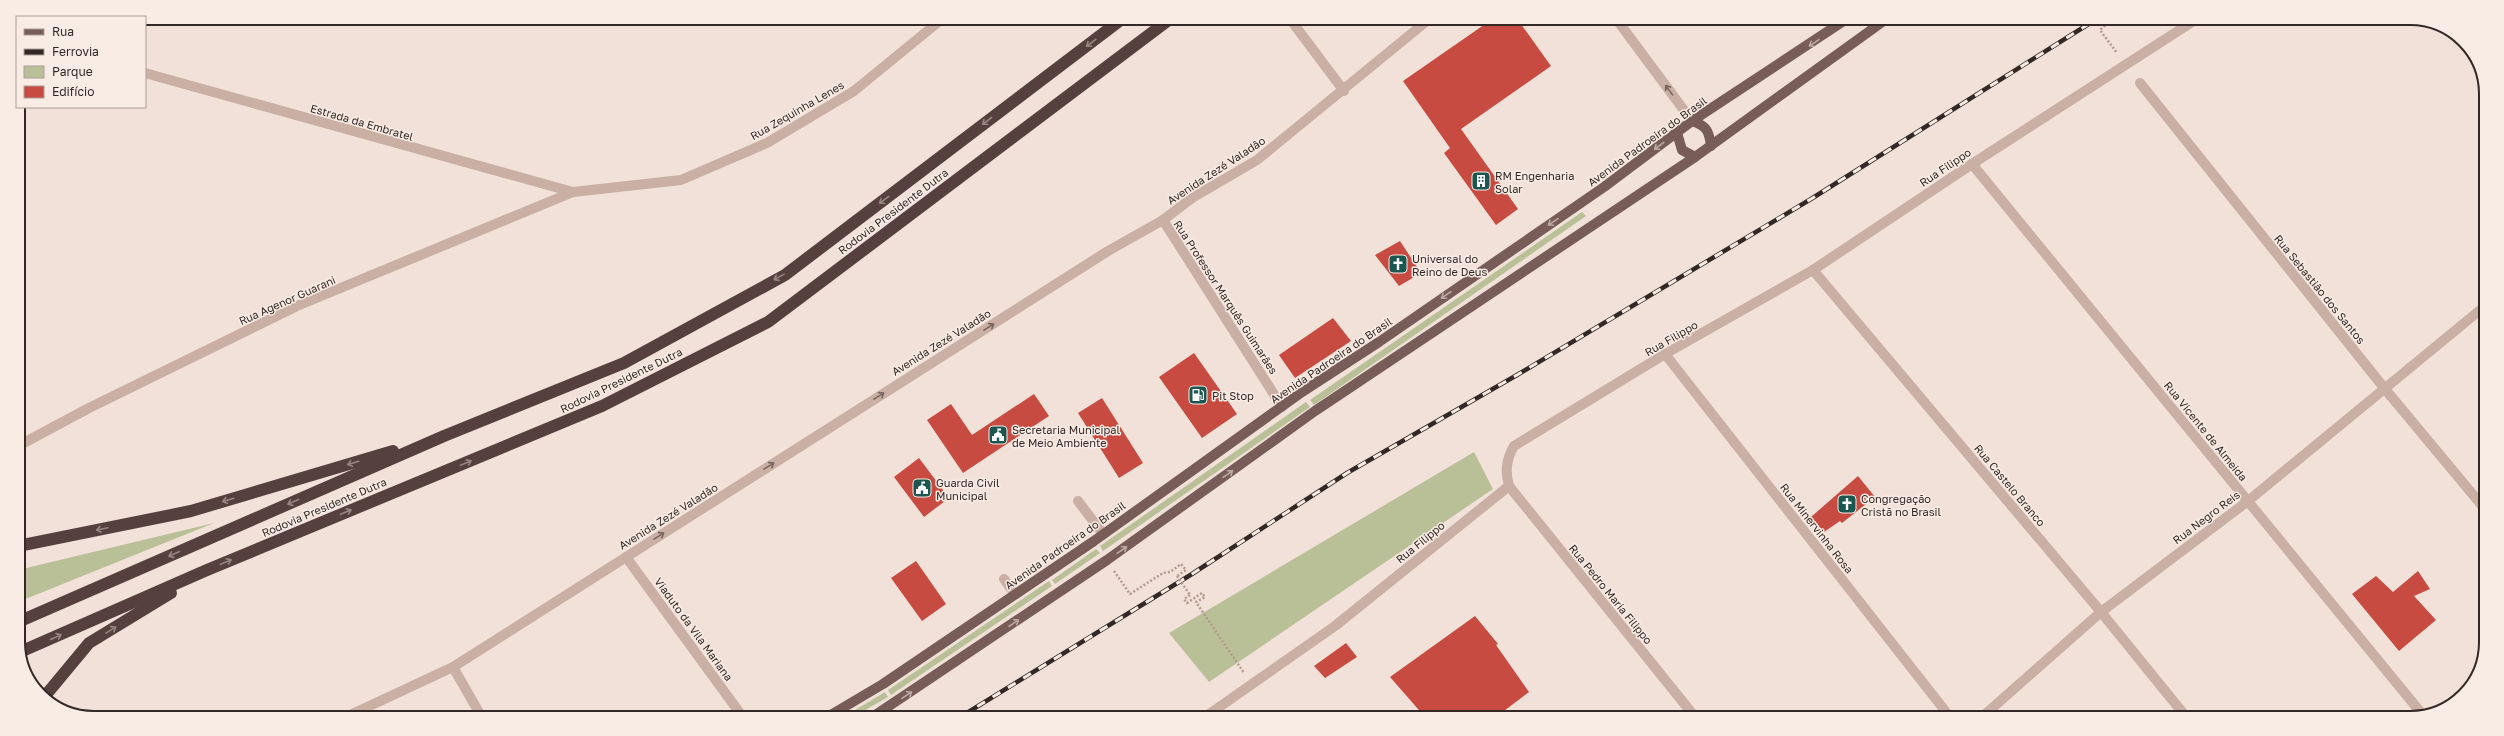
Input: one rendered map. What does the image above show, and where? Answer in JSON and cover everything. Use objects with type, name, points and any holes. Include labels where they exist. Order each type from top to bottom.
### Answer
[{"type":"highway","name":"Rodovia Presidente Dutra","points":[[25,619],[444,436],[624,363],[785,275],[1114,25]]},
{"type":"highway","name":"Rodovia Presidente Dutra","points":[[25,650],[207,570],[602,406],[768,322],[1162,25]]},
{"type":"highway","points":[[25,545],[191,511],[444,436]]},
{"type":"highway","points":[[47,693],[89,643],[207,570]]},
{"type":"main road","name":"Avenida Padroeira do Brasil","points":[[837,711],[883,684],[1103,534],[1282,407],[1604,187],[1692,121],[1837,25]]},
{"type":"main road","points":[[881,711],[1107,560],[1315,412],[1695,157],[1878,25]]},
{"type":"main road","points":[[1692,121],[1706,128],[1709,132],[1710,146]]},
{"type":"main road","points":[[1677,133],[1682,150],[1695,157]]},
{"type":"street","name":"Rua Zequinha Lenes","points":[[573,192],[681,180],[767,143],[854,91],[935,25]]},
{"type":"street","points":[[1294,25],[1344,91]]},
{"type":"street","name":"Avenida Zezé Valadão","points":[[359,711],[453,667],[1102,255],[1163,220],[1192,198],[1257,160],[1344,91],[1422,25]]},
{"type":"street","points":[[1622,25],[1692,121]]},
{"type":"street","name":"Rua Filippo","points":[[1214,711],[1335,626],[1509,486],[1506,475],[1506,464],[1514,446],[1665,354],[1813,270],[1972,164],[2187,25]]},
{"type":"street","name":"Estrada da Embratel","points":[[146,73],[573,192]]},
{"type":"street","name":"Rua Sebastião dos Santos","points":[[2140,83],[2384,389],[2479,502]]},
{"type":"street","name":"Rua Vicente de Almeida","points":[[1972,164],[2419,710]]},
{"type":"street","name":"Rua Agenor Guarani","points":[[25,442],[89,408],[297,306],[573,192]]},
{"type":"street","name":"Rua Professor Marquês Guimarães","points":[[1163,220],[1282,407]]},
{"type":"street","name":"Rua Castelo Branco","points":[[1813,270],[2101,612],[2181,711]]},
{"type":"street","name":"Rua Negro Reis","points":[[1989,711],[2101,612],[2248,501],[2479,311]]},
{"type":"street","name":"Rua Minervinha Rosa","points":[[1665,354],[1945,711]]},
{"type":"street","name":"Rua Pedro Maria Filippo","points":[[1509,486],[1689,711]]},
{"type":"street","points":[[1078,501],[1103,534]]},
{"type":"street","name":"Viaduto da Vila Mariana","points":[[626,557],[738,711]]},
{"type":"street","points":[[1004,579],[1015,594]]},
{"type":"street","points":[[453,667],[478,711]]},
{"type":"path","points":[[2105,25],[2100,30],[2125,65]]},
{"type":"path","points":[[1107,560],[1130,594],[1163,573],[1170,572],[1181,564],[1186,570],[1177,576],[1190,595],[1184,599],[1187,603],[1202,593],[1205,597],[1196,602],[1252,684]]},
{"type":"green space","points":[[1582,212],[1586,216],[1314,405],[1310,400]]},
{"type":"green space","points":[[1306,402],[1310,407],[1103,551],[1100,546]]},
{"type":"green space","points":[[1474,452],[1493,489],[1209,682],[1169,633]]},
{"type":"green space","points":[[214,523],[25,599],[25,568]]},
{"type":"green space","points":[[1096,549],[1100,553],[1055,584],[1052,580]]},
{"type":"green space","points":[[1049,581],[1052,586],[891,695],[888,690]]},
{"type":"green space","points":[[885,692],[888,697],[864,711],[853,711]]},
{"type":"building","points":[[1484,25],[1522,25],[1551,66],[1461,129],[1518,209],[1496,225],[1444,153],[1450,148],[1403,81]]},
{"type":"building","name":"Universal do Reino de Deus","points":[[1400,241],[1421,273],[1399,286],[1375,255]]},
{"type":"building","points":[[1333,318],[1351,341],[1295,378],[1279,355]]},
{"type":"building","name":"Pit Stop","points":[[1194,353],[1237,414],[1202,438],[1159,377]]},
{"type":"building","points":[[1034,394],[1049,416],[963,473],[927,420],[951,404],[972,435]]},
{"type":"building","points":[[1102,398],[1143,463],[1119,478],[1078,413]]},
{"type":"building","name":"Guarda Civil Municipal","points":[[919,458],[949,498],[924,517],[894,477]]},
{"type":"building","name":"Congregação Cristã no Brasil","points":[[1858,476],[1875,497],[1842,523],[1840,521],[1824,532],[1811,517]]},
{"type":"building","points":[[916,561],[946,604],[922,621],[891,578]]},
{"type":"building","points":[[2418,571],[2430,589],[2414,596],[2436,620],[2399,651],[2352,594],[2376,576],[2393,592]]},
{"type":"building","points":[[1475,616],[1498,644],[1496,645],[1529,692],[1504,711],[1420,711],[1390,677]]},
{"type":"building","points":[[1346,643],[1357,657],[1325,678],[1314,666]]},
{"type":"railway","points":[[970,711],[1192,574],[1347,473],[1517,375],[1811,199],[2087,25]]},
{"type":"place","name":"RM Engenharia Solar","points":[[1481,181]]},
{"type":"place","name":"Universal do Reino de Deus","points":[[1398,264]]},
{"type":"place","name":"Pit Stop","points":[[1198,395]]},
{"type":"place","name":"Secretaria Municipal de Meio Ambiente","points":[[998,435]]},
{"type":"place","name":"Guarda Civil Municipal","points":[[922,488]]},
{"type":"place","name":"Congregação Cristã no Brasil","points":[[1847,504]]}]
